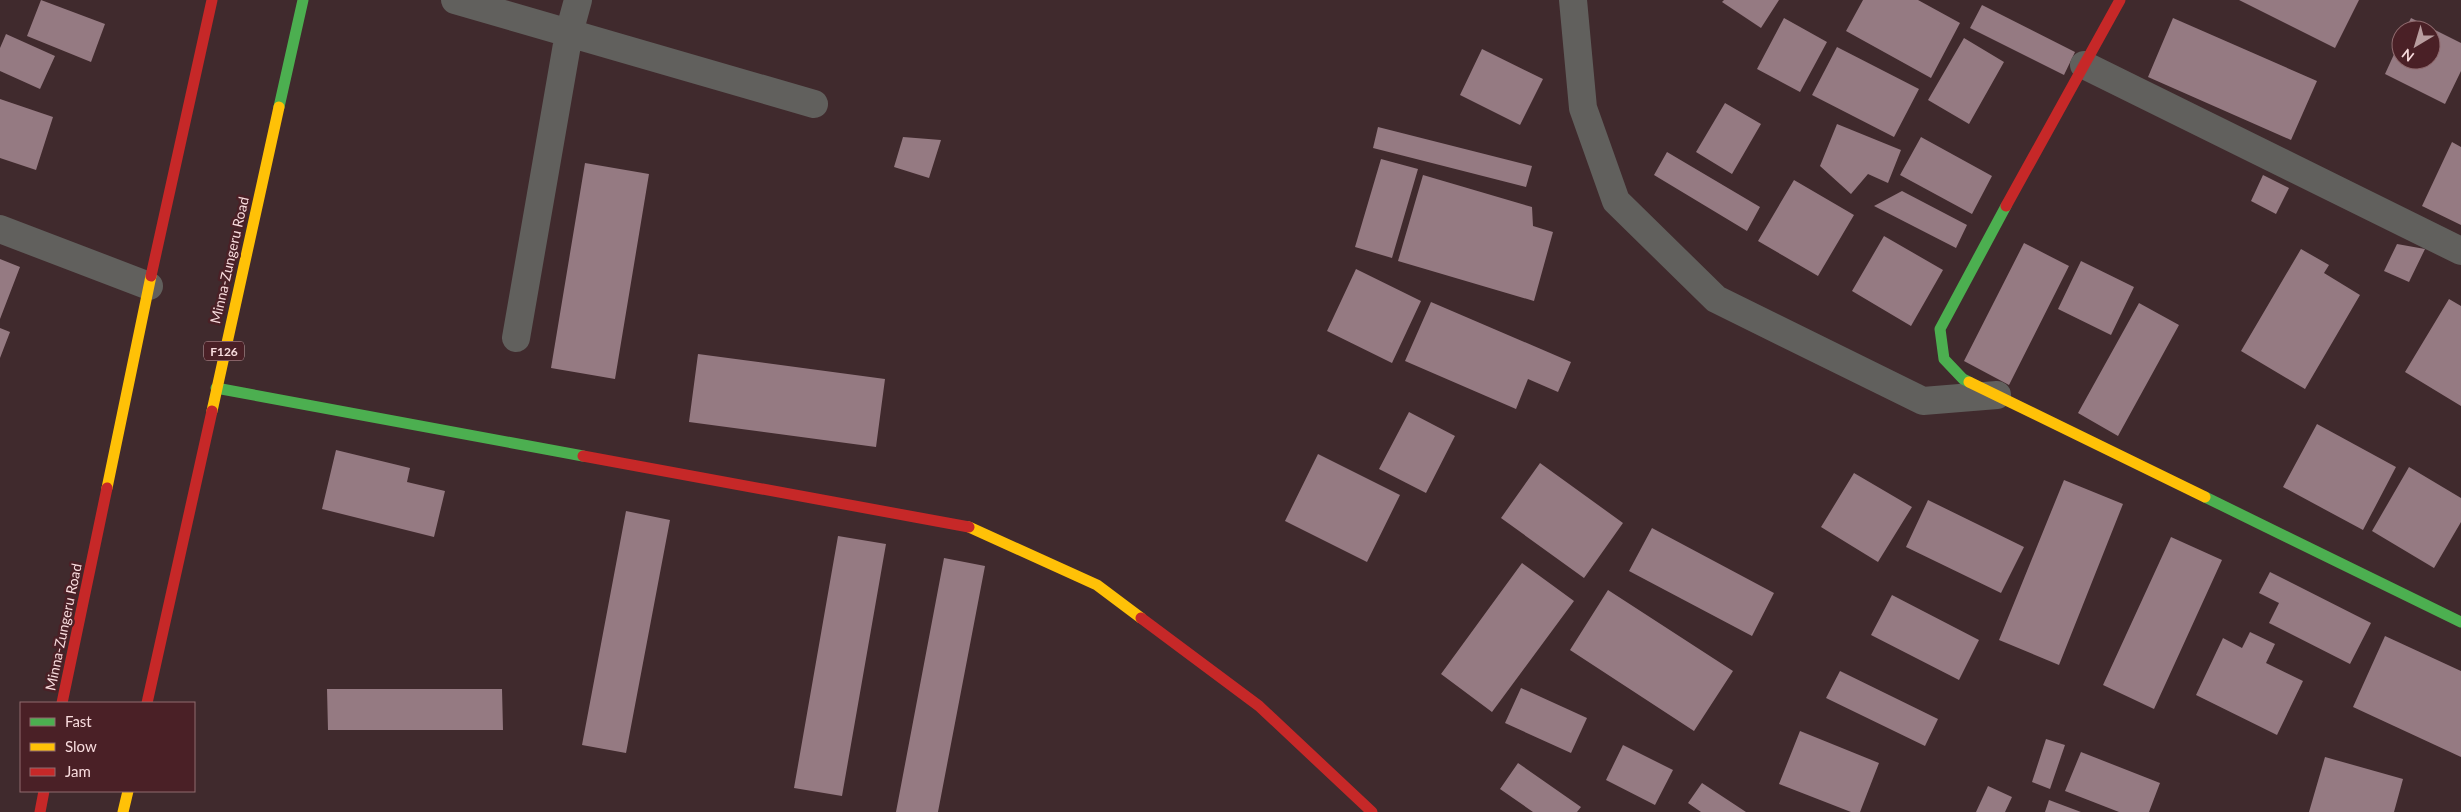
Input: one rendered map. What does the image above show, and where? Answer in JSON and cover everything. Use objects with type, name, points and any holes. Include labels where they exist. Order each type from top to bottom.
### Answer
[{"type":"street","name":"Minna-Zungeru Road","points":[[62,702],[149,286],[212,0]]},
{"type":"street","name":"Minna-Zungeru Road","points":[[147,702],[303,0]]},
{"type":"street","points":[[455,0],[814,104]]},
{"type":"street","points":[[516,338],[569,33],[578,0]]},
{"type":"street","points":[[1573,0],[1583,108],[1616,201],[1716,299],[1923,401],[1997,395]]},
{"type":"street","points":[[2120,0],[1940,329],[1944,359],[1963,379],[2461,622]]},
{"type":"street","points":[[2084,65],[2461,251]]},
{"type":"street","points":[[0,229],[149,286]]},
{"type":"street","points":[[216,388],[975,528],[1097,585],[1259,706],[1372,812]]},
{"type":"street","points":[[40,812],[44,792]]},
{"type":"street","points":[[123,812],[128,792]]},
{"type":"building","points":[[41,0],[105,24],[91,62],[27,36]]},
{"type":"building","points":[[1724,0],[1779,0],[1761,28],[1722,2]]},
{"type":"building","points":[[1863,0],[1918,0],[1960,23],[1931,78],[1846,31]]},
{"type":"building","points":[[2239,0],[2359,0],[2335,48]]},
{"type":"building","points":[[1982,5],[2075,52],[2064,75],[1970,28]]},
{"type":"building","points":[[1784,18],[1827,42],[1800,92],[1757,69]]},
{"type":"building","points":[[2173,18],[2317,81],[2291,140],[2148,77]]},
{"type":"building","points":[[2441,33],[2461,43],[2461,71],[2445,104],[2385,74],[2391,61],[2391,70],[2441,70]]},
{"type":"building","points":[[6,34],[55,56],[40,89],[0,71],[0,48]]},
{"type":"building","points":[[1964,38],[2004,62],[1969,124],[1928,100]]},
{"type":"building","points":[[1837,47],[1919,89],[1894,137],[1812,95]]},
{"type":"building","points":[[1482,49],[1543,79],[1520,125],[1460,95]]},
{"type":"building","points":[[0,99],[53,117],[36,170],[0,158]]},
{"type":"building","points":[[1725,103],[1761,124],[1732,174],[1696,152]]},
{"type":"building","points":[[1837,124],[1901,150],[1888,183],[1868,174],[1851,194],[1820,166]]},
{"type":"building","points":[[1378,127],[1532,166],[1526,187],[1373,148]]},
{"type":"building","points":[[903,137],[941,140],[929,178],[894,167]]},
{"type":"building","points":[[1921,137],[1992,176],[1972,214],[1900,175]]},
{"type":"building","points":[[2452,142],[2461,147],[2461,225],[2422,206]]},
{"type":"building","points":[[1667,152],[1760,207],[1747,231],[1654,175]]},
{"type":"building","points":[[1381,159],[1418,169],[1392,258],[1355,247]]},
{"type":"building","points":[[585,163],[649,174],[615,379],[551,368]]},
{"type":"building","points":[[1423,175],[1532,207],[1533,226],[1553,232],[1534,301],[1398,261]]},
{"type":"building","points":[[2263,175],[2289,188],[2276,214],[2251,201]]},
{"type":"building","points":[[1794,180],[1854,215],[1818,276],[1758,241]]},
{"type":"building","points":[[1902,191],[1967,225],[1956,248],[1874,206]]},
{"type":"building","points":[[1884,236],[1943,270],[1911,326],[1852,291]]},
{"type":"building","points":[[2024,243],[2069,266],[2009,385],[1964,361]]},
{"type":"building","points":[[2397,244],[2425,249],[2409,282],[2384,271]]},
{"type":"building","points":[[2301,249],[2329,265],[2324,273],[2360,295],[2305,389],[2241,351]]},
{"type":"building","points":[[0,259],[20,267],[0,319]]},
{"type":"building","points":[[2081,261],[2134,287],[2111,335],[2058,309]]},
{"type":"building","points":[[1356,269],[1421,301],[1392,363],[1327,331]]},
{"type":"building","points":[[2449,299],[2461,306],[2461,406],[2405,372]]},
{"type":"building","points":[[1431,302],[1571,362],[1558,392],[1528,379],[1516,409],[1405,361]]},
{"type":"building","points":[[2139,303],[2179,325],[2118,436],[2078,413]]},
{"type":"building","points":[[0,328],[10,332],[0,358]]},
{"type":"building","points":[[698,354],[885,379],[876,447],[689,422]]},
{"type":"building","points":[[1409,412],[1455,436],[1426,493],[1379,469]]},
{"type":"building","points":[[2317,424],[2396,467],[2363,530],[2283,487]]},
{"type":"building","points":[[336,450],[410,468],[407,482],[445,491],[434,537],[322,509]]},
{"type":"building","points":[[1318,454],[1400,495],[1367,562],[1285,521]]},
{"type":"building","points":[[1540,463],[1623,523],[1584,578],[1501,518]]},
{"type":"building","points":[[2409,467],[2461,498],[2461,522],[2434,568],[2372,531]]},
{"type":"building","points":[[1854,473],[1912,507],[1878,562],[1821,527]]},
{"type":"building","points":[[2064,480],[2123,504],[2059,665],[1999,640]]},
{"type":"building","points":[[1928,500],[2024,547],[2001,593],[1906,547]]},
{"type":"building","points":[[626,511],[670,520],[626,753],[582,745]]},
{"type":"building","points":[[1652,528],[1774,593],[1752,636],[1629,571]]},
{"type":"building","points":[[838,536],[886,544],[842,796],[794,788]]},
{"type":"building","points":[[2171,537],[2222,560],[2154,709],[2103,685]]},
{"type":"building","points":[[944,558],[985,566],[938,812],[896,812]]},
{"type":"building","points":[[1522,563],[1574,601],[1492,712],[1441,674]]},
{"type":"building","points":[[2270,572],[2371,623],[2350,664],[2269,623],[2279,603],[2259,593]]},
{"type":"building","points":[[1608,590],[1733,671],[1694,731],[1570,650]]},
{"type":"building","points":[[1892,595],[1979,640],[1959,680],[1871,635]]},
{"type":"building","points":[[2250,632],[2275,644],[2266,663],[2303,681],[2277,735],[2196,695],[2223,638],[2242,648]]},
{"type":"building","points":[[2385,636],[2461,671],[2461,757],[2353,707]]},
{"type":"building","points":[[1840,671],[1938,719],[1925,746],[1826,698]]},
{"type":"building","points":[[1521,688],[1587,718],[1571,753],[1505,723]]},
{"type":"building","points":[[327,689],[502,689],[503,730],[328,730]]},
{"type":"building","points":[[1800,731],[1879,763],[1860,812],[1851,812],[1779,784]]},
{"type":"building","points":[[2046,739],[2065,745],[2050,789],[2032,782]]},
{"type":"building","points":[[1623,745],[1673,770],[1655,805],[1606,780]]},
{"type":"building","points":[[2081,752],[2160,783],[2149,812],[2119,812],[2065,791]]},
{"type":"building","points":[[2325,757],[2403,779],[2394,812],[2309,812]]},
{"type":"building","points":[[1518,763],[1581,807],[1577,812],[1533,812],[1500,789]]},
{"type":"building","points":[[1702,783],[1746,812],[1701,812],[1688,803]]},
{"type":"building","points":[[1988,786],[2012,797],[2005,812],[1976,812]]},
{"type":"building","points":[[2049,800],[2081,812],[2045,812]]},
{"type":"traffic: fast","points":[[279,107],[303,0]]},
{"type":"traffic: fast","points":[[1969,382],[1963,379],[1944,359],[1940,329],[2006,206]]},
{"type":"traffic: fast","points":[[216,388],[583,456]]},
{"type":"traffic: fast","points":[[2205,497],[2461,622]]},
{"type":"traffic: slow","points":[[212,411],[279,107]]},
{"type":"traffic: slow","points":[[107,488],[151,276]]},
{"type":"traffic: slow","points":[[1969,382],[2205,497]]},
{"type":"traffic: slow","points":[[969,527],[1097,585],[1141,618]]},
{"type":"traffic: slow","points":[[123,812],[128,792]]},
{"type":"traffic: jam","points":[[151,276],[212,0]]},
{"type":"traffic: jam","points":[[2006,206],[2120,0]]},
{"type":"traffic: jam","points":[[147,702],[212,411]]},
{"type":"traffic: jam","points":[[583,456],[969,527]]},
{"type":"traffic: jam","points":[[62,702],[107,488]]},
{"type":"traffic: jam","points":[[1141,618],[1259,706],[1372,812]]},
{"type":"traffic: jam","points":[[40,812],[44,792]]}]
